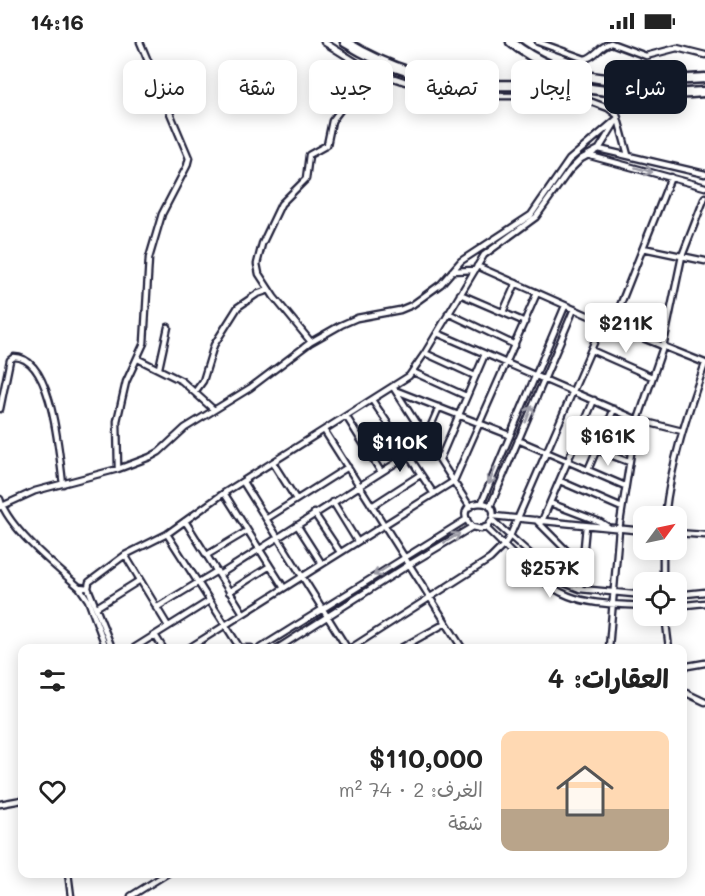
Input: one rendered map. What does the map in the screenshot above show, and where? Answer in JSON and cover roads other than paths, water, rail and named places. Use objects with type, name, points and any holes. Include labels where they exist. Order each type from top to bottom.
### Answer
[{"type":"highway","points":[[345,42],[394,67],[415,74],[462,83],[561,85],[623,94],[664,95],[705,92]]},
{"type":"highway","points":[[511,42],[544,64],[581,76],[625,80],[705,78]]},
{"type":"street","points":[[118,469],[117,421],[126,382],[138,359],[146,335],[146,283],[149,258],[162,214],[188,166],[189,158],[140,42]]},
{"type":"street","points":[[324,42],[353,60]]},
{"type":"street","points":[[538,42],[585,59],[592,57],[602,47],[611,43],[646,56],[677,48],[705,55]]},
{"type":"street","points":[[673,42],[677,48]]},
{"type":"street","points":[[393,78],[421,87],[447,100],[488,96],[569,96],[584,99],[615,112],[628,155]]},
{"type":"street","points":[[311,342],[269,290],[257,266],[257,257],[283,201],[306,179],[309,155],[328,143],[332,120],[337,114]]},
{"type":"street","points":[[111,644],[88,588],[89,582],[124,555],[167,534],[224,493],[372,400],[395,389],[413,372],[488,251],[536,217],[576,163],[599,148],[618,118]]},
{"type":"street","points":[[1,506],[35,491],[118,469],[159,452],[179,432],[250,388],[311,342],[349,321],[409,306],[441,284],[461,261],[531,215],[569,160],[618,118]]},
{"type":"street","points":[[599,148],[705,174]]},
{"type":"street","points":[[587,155],[705,187]]},
{"type":"street","points":[[612,326],[671,177]]},
{"type":"street","points":[[609,644],[619,528],[633,441],[663,346],[682,256],[705,197]]},
{"type":"street","points":[[643,248],[705,261]]},
{"type":"street","points":[[452,272],[476,268],[705,364],[682,431],[666,506]]},
{"type":"street","points":[[503,312],[516,283]]},
{"type":"street","points":[[195,392],[203,381],[214,345],[237,308],[257,294],[269,290]]},
{"type":"street","points":[[195,644],[454,481],[537,293]]},
{"type":"street","points":[[460,294],[525,322]]},
{"type":"street","points":[[472,527],[466,512],[470,507],[482,502],[508,435],[565,306]]},
{"type":"street","points":[[574,309],[490,507],[493,518],[510,537],[558,579],[580,589],[633,594]]},
{"type":"street","points":[[448,313],[515,345]]},
{"type":"street","points":[[355,644],[490,559],[504,545],[510,537],[603,322]]},
{"type":"street","points":[[159,368],[168,327]]},
{"type":"street","points":[[437,333],[638,420],[682,431]]},
{"type":"street","points":[[591,350],[652,378]]},
{"type":"street","points":[[425,353],[475,376]]},
{"type":"street","points":[[440,459],[485,354]]},
{"type":"street","points":[[0,409],[9,362],[14,357],[21,358],[39,374],[44,384],[57,437],[63,484]]},
{"type":"street","points":[[138,359],[182,381],[214,410]]},
{"type":"street","points":[[413,372],[466,396]]},
{"type":"street","points":[[395,389],[508,435]]},
{"type":"street","points":[[395,389],[470,507]]},
{"type":"street","points":[[372,400],[398,438]]},
{"type":"street","points":[[539,521],[560,481],[594,400]]},
{"type":"street","points":[[156,608],[259,549],[408,456],[427,439],[439,407]]},
{"type":"street","points":[[588,470],[614,409]]},
{"type":"street","points":[[346,416],[381,472]]},
{"type":"street","points":[[371,455],[418,424]]},
{"type":"street","points":[[324,430],[459,644]]},
{"type":"street","points":[[605,430],[633,441]]},
{"type":"street","points":[[518,440],[625,486]]},
{"type":"street","points":[[597,450],[629,462]]},
{"type":"street","points":[[408,456],[434,494]]},
{"type":"street","points":[[273,463],[296,500]]},
{"type":"street","points":[[266,519],[348,467]]},
{"type":"street","points":[[372,506],[420,475]]},
{"type":"street","points":[[560,481],[622,508]]},
{"type":"street","points":[[243,482],[346,644]]},
{"type":"street","points":[[224,493],[284,588]]},
{"type":"street","points":[[0,499],[1,506],[26,538],[79,587],[86,597],[104,644]]},
{"type":"street","points":[[333,502],[357,541]]},
{"type":"street","points":[[482,502],[490,507]]},
{"type":"street","points":[[550,502],[600,522],[608,528]]},
{"type":"street","points":[[314,513],[340,552]]},
{"type":"street","points":[[493,518],[633,530]]},
{"type":"street","points":[[284,644],[472,527],[486,528],[493,518]]},
{"type":"street","points":[[266,644],[467,519]]},
{"type":"street","points":[[185,521],[243,613]]},
{"type":"street","points":[[539,521],[572,556],[584,561]]},
{"type":"street","points":[[297,525],[322,564]]},
{"type":"street","points":[[580,589],[586,526]]},
{"type":"street","points":[[486,528],[543,580],[559,591],[575,598],[633,605]]},
{"type":"street","points":[[207,555],[247,531]]},
{"type":"street","points":[[167,534],[239,644]]},
{"type":"street","points":[[687,534],[705,535]]},
{"type":"street","points":[[124,555],[168,626]]},
{"type":"street","points":[[230,592],[270,566]]},
{"type":"street","points":[[97,607],[140,580]]},
{"type":"street","points":[[79,587],[88,588]]},
{"type":"street","points":[[687,594],[705,592]]},
{"type":"street","points":[[140,644],[209,601]]},
{"type":"street","points":[[687,605],[705,603]]},
{"type":"street","points":[[407,644],[446,623]]},
{"type":"street","points":[[666,626],[669,644]]},
{"type":"street","points":[[155,635],[161,644]]},
{"type":"street","points":[[687,666],[705,663]]},
{"type":"street","points":[[687,693],[705,702]]},
{"type":"street","points":[[0,804],[18,801]]},
{"type":"street","points":[[69,878],[71,896]]},
{"type":"street","points":[[130,896],[160,878]]}]
